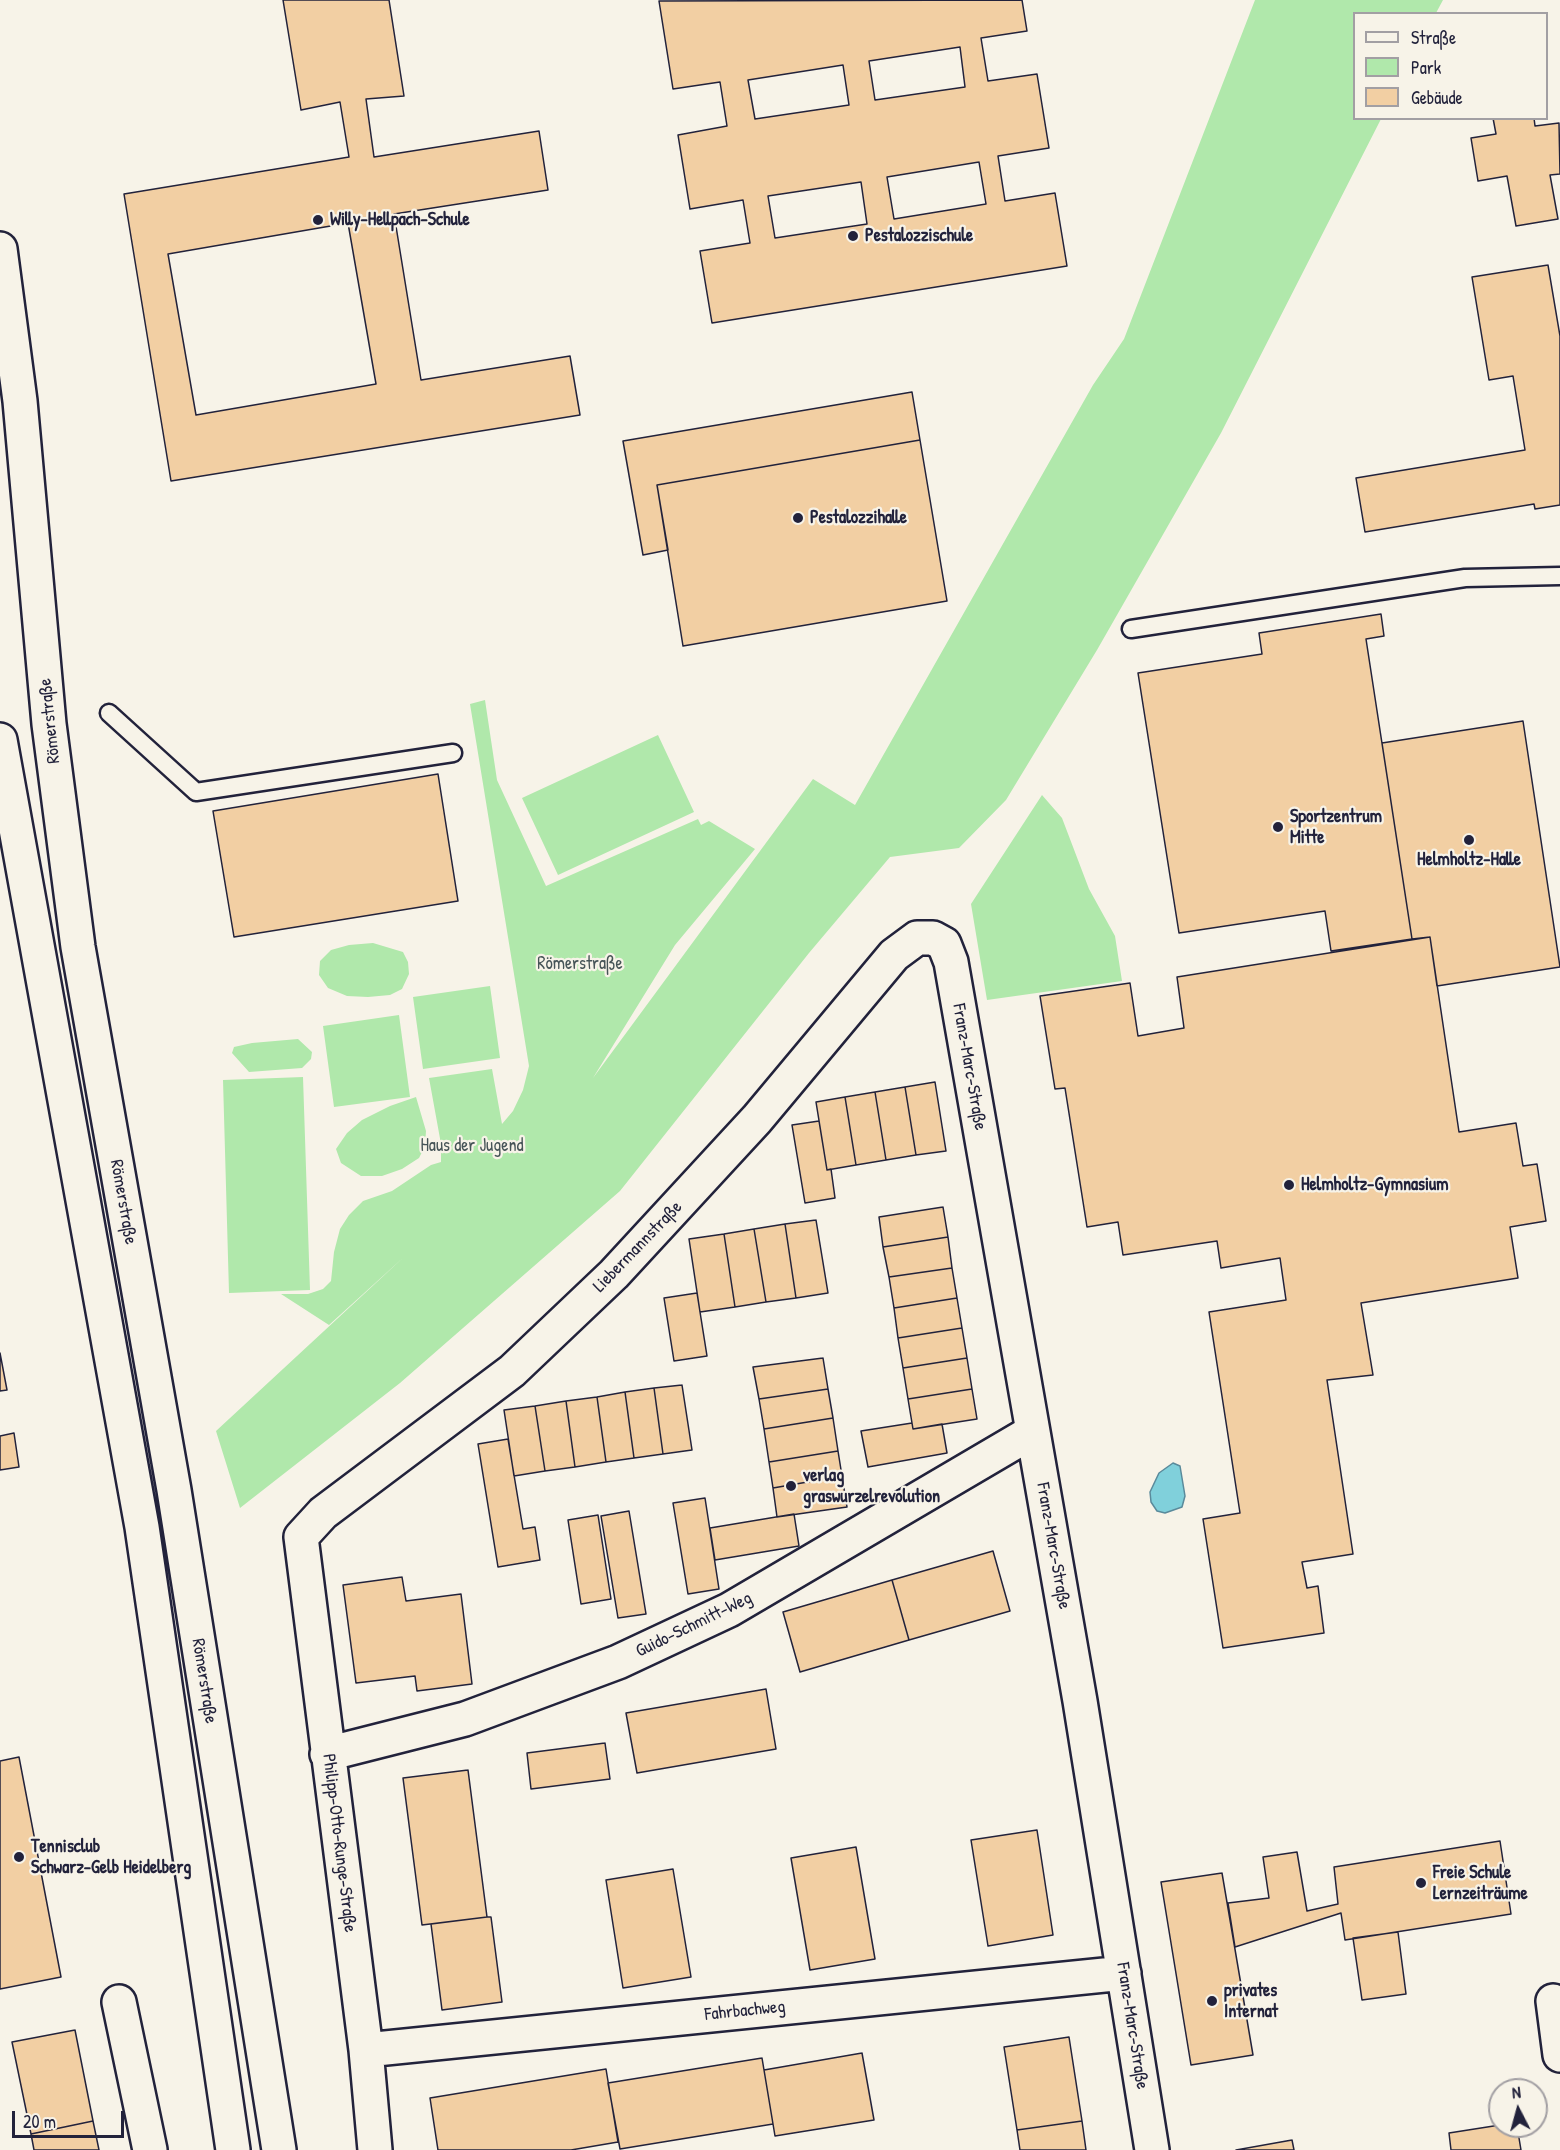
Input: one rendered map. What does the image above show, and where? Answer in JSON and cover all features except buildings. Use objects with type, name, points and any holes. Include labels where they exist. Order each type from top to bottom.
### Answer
[{"type":"street","name":"Römerstraße","points":[[0,249],[20,400],[49,724],[78,947],[174,1490],[279,2150]]},
{"type":"street","points":[[0,740],[142,1527],[233,2150]]},
{"type":"street","name":"Liebermannstraße","points":[[301,1537],[323,1513],[512,1371],[614,1274],[757,1119],[894,955],[917,938],[933,938],[944,944]]},
{"type":"street","name":"Franz-Marc-Straße","points":[[944,944],[951,962],[1080,1701],[1152,2150]]},
{"type":"street","name":"Guido-Schmitt-Weg","points":[[327,1754],[465,1719],[618,1662],[729,1610],[1032,1432]]},
{"type":"street","name":"Philipp-Otto-Runge-Straße","points":[[301,1537],[366,2050],[375,2150]]},
{"type":"street","name":"Fahrbachweg","points":[[366,2050],[1124,1973]]},
{"type":"street","points":[[1553,2001],[1560,2055]]},
{"type":"street","points":[[119,2002],[150,2150]]},
{"type":"lane","points":[[1131,629],[1465,579],[1560,576]]},
{"type":"lane","points":[[109,714],[196,792],[453,753]]},
{"type":"green space","name":"Haus der Jugend","points":[[1255,0],[1443,0],[1437,12],[1353,12],[1353,120],[1380,120],[1221,433],[1097,650],[1006,800],[959,848],[890,857],[809,953],[620,1191],[400,1383],[240,1508],[216,1431],[405,1256],[329,1325],[281,1294],[308,1294],[323,1289],[331,1281],[334,1252],[340,1229],[349,1215],[363,1201],[392,1191],[431,1165],[441,1162],[441,1144],[429,1078],[492,1069],[502,1124],[513,1111],[523,1090],[529,1066],[470,704],[485,700],[497,780],[546,886],[698,819],[701,825],[709,821],[755,849],[675,945],[593,1078],[813,779],[855,805],[1093,385],[1124,339]]},
{"type":"green space","points":[[658,735],[694,812],[558,875],[522,798]]},
{"type":"green space","points":[[1042,795],[1062,818],[1089,889],[1115,936],[1122,981],[987,1000],[971,904]]},
{"type":"green space","points":[[373,943],[403,952],[408,962],[409,974],[402,989],[390,995],[368,997],[347,996],[328,988],[319,975],[320,961],[331,950],[349,945]]},
{"type":"green space","points":[[490,986],[500,1058],[423,1069],[413,997]]},
{"type":"green space","points":[[399,1015],[410,1097],[334,1107],[323,1026]]},
{"type":"green space","points":[[298,1039],[312,1052],[311,1059],[302,1068],[249,1072],[232,1053],[234,1047],[252,1043]]},
{"type":"green space","points":[[303,1077],[310,1290],[229,1293],[223,1080]]},
{"type":"green space","points":[[416,1097],[426,1131],[425,1146],[419,1158],[402,1169],[382,1176],[361,1176],[341,1163],[336,1149],[347,1133],[362,1120],[390,1106]]},
{"type":"water","points":[[1173,1463],[1180,1466],[1185,1496],[1182,1507],[1165,1513],[1157,1511],[1151,1502],[1150,1492],[1159,1473]]},
{"type":"place","name":"Willy-Hellpach-Schule","points":[[318,220]]},
{"type":"place","name":"Pestalozzischule","points":[[853,236]]},
{"type":"place","name":"Pestalozzihalle","points":[[798,518]]},
{"type":"place","name":"Sportzentrum Mitte","points":[[1278,827]]},
{"type":"place","name":"Helmholtz-Halle","points":[[1469,840]]},
{"type":"place","name":"Helmholtz-Gymnasium","points":[[1289,1185]]},
{"type":"place","name":"verlag graswurzelrevolution","points":[[791,1486]]},
{"type":"place","name":"Tennisclub Schwarz-Gelb Heidelberg","points":[[19,1857]]},
{"type":"place","name":"Freie Schule Lernzeiträume","points":[[1421,1883]]},
{"type":"place","name":"privates Internat","points":[[1212,2001]]}]
